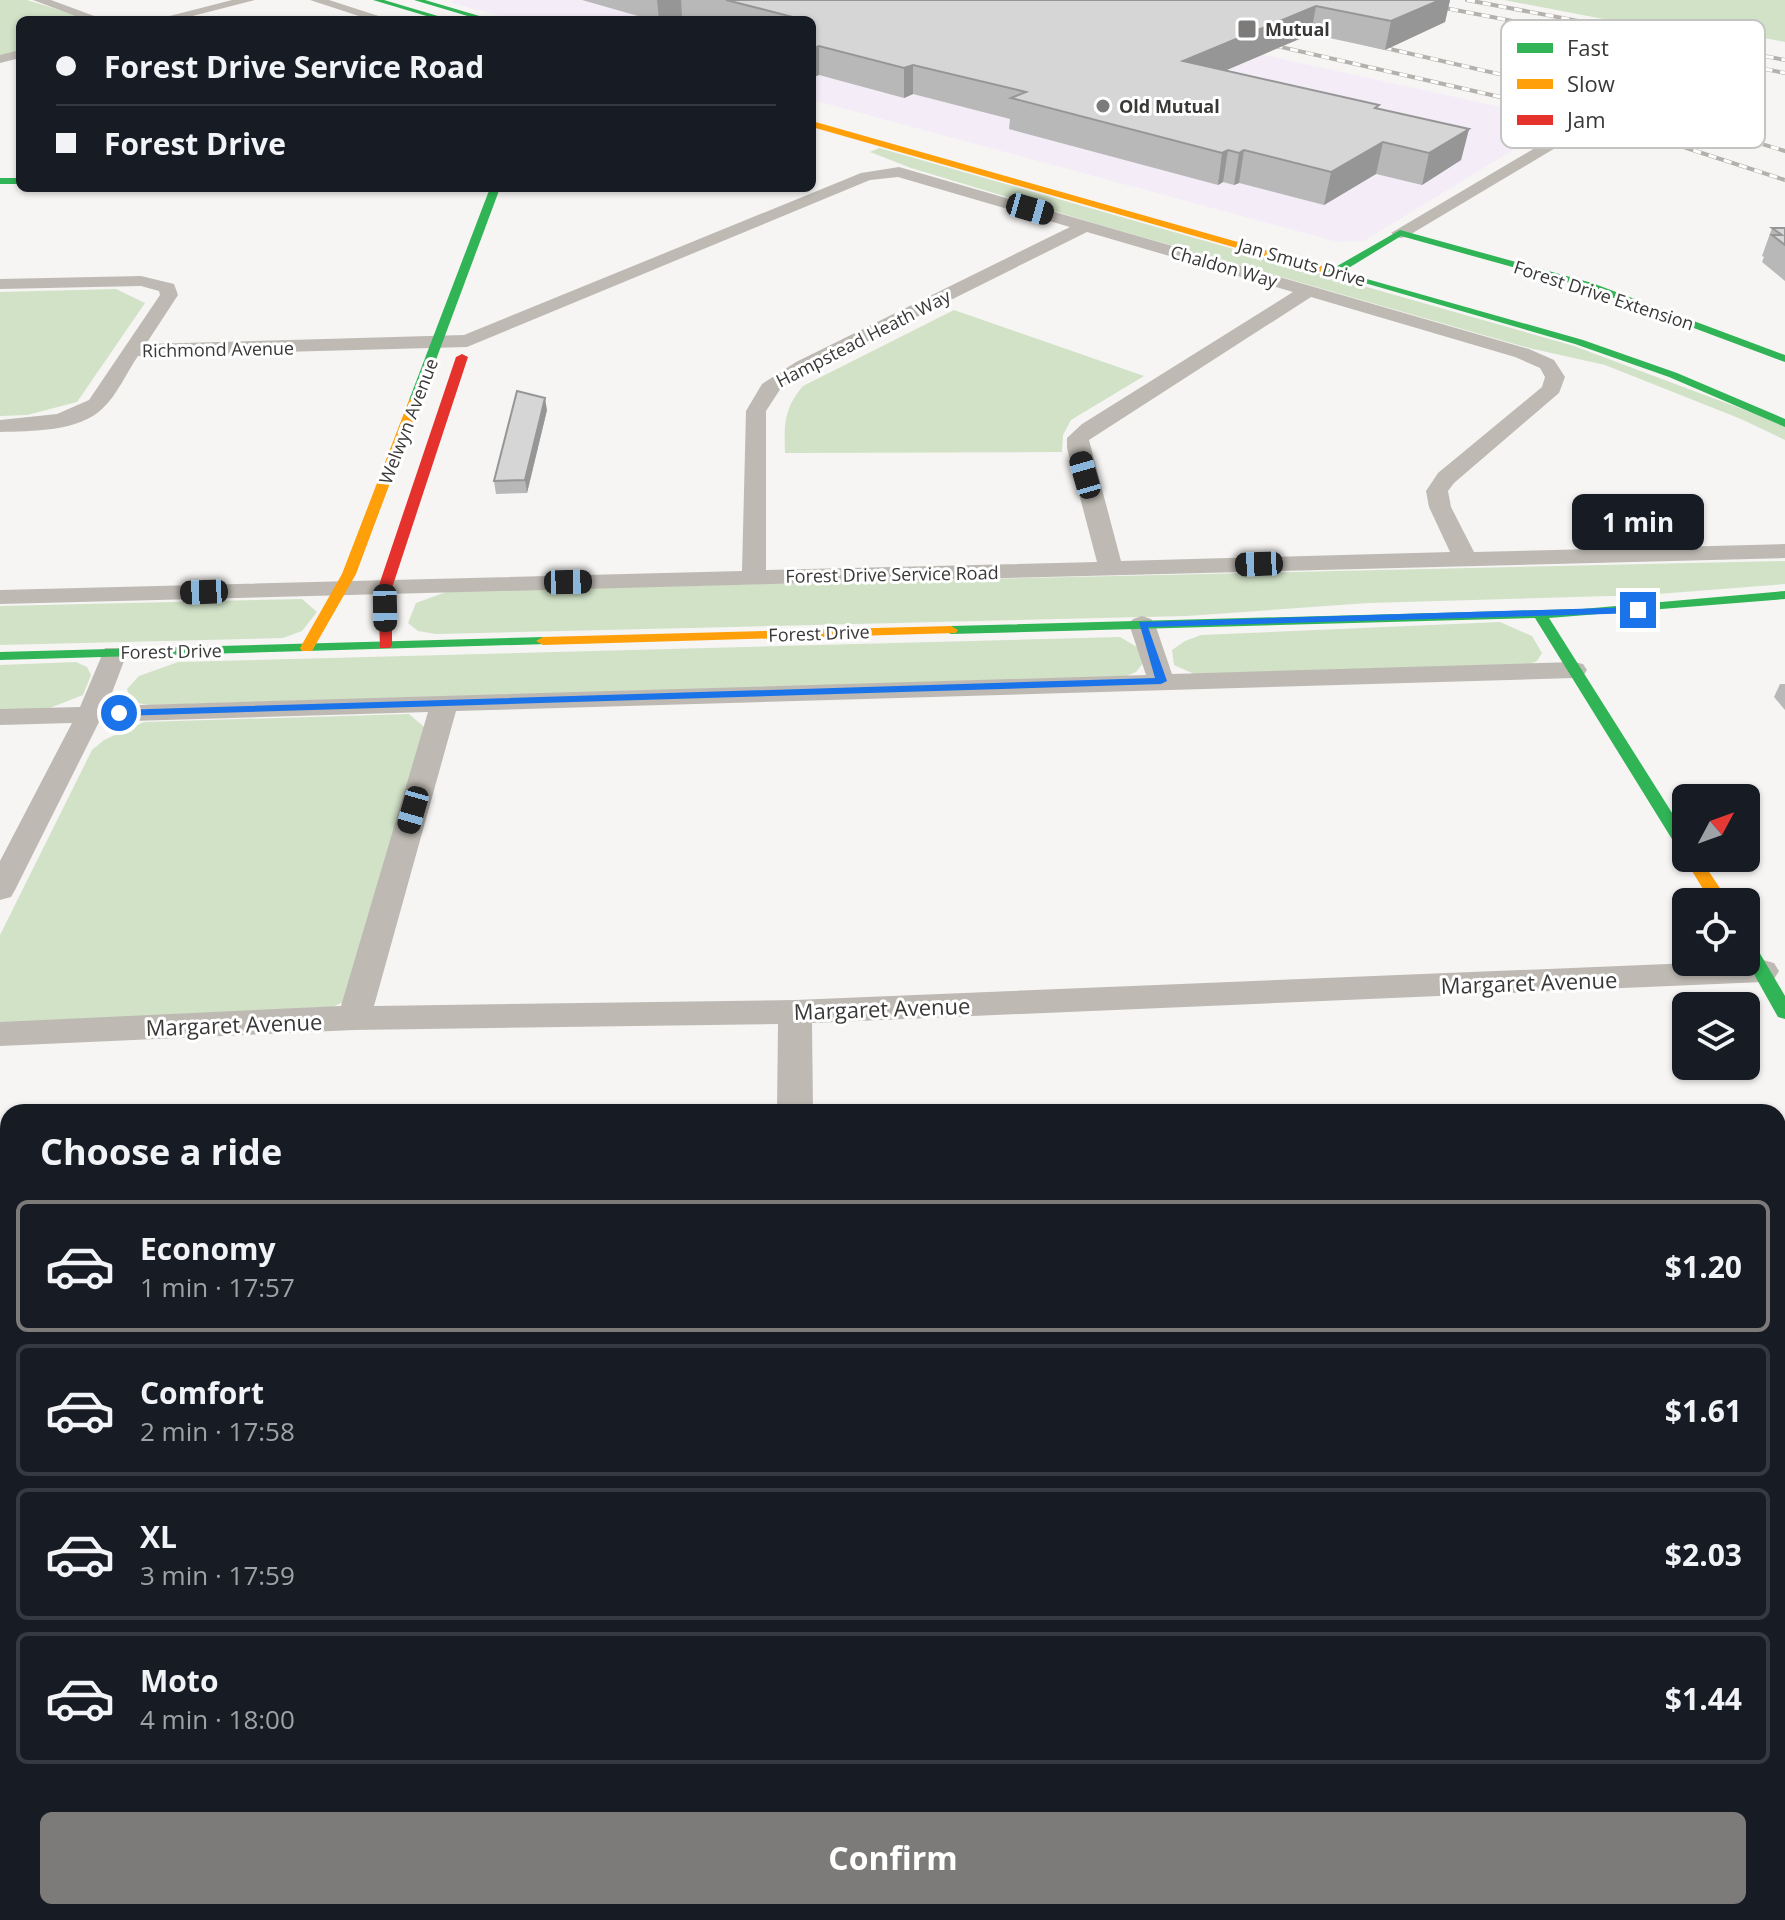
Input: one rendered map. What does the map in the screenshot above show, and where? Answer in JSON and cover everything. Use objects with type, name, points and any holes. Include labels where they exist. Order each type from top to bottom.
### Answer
[{"type":"main road","points":[[376,0],[432,16]]},
{"type":"main road","points":[[417,0],[475,16]]},
{"type":"main road","name":"Jan Smuts Drive","points":[[816,110],[1383,267],[1673,375],[1785,423]]},
{"type":"main road","name":"Jan Smuts Drive","points":[[816,125],[1336,271],[1383,267]]},
{"type":"main road","name":"Welwyn Avenue","points":[[307,648],[343,588],[439,342],[492,192]]},
{"type":"main road","points":[[1452,211],[1448,222],[1453,233],[1469,247],[1490,258]]},
{"type":"main road","points":[[1336,271],[1400,233]]},
{"type":"main road","name":"Forest Drive Extension","points":[[1400,233],[1615,294],[1785,359]]},
{"type":"main road","points":[[1383,267],[1421,239]]},
{"type":"main road","points":[[1498,300],[1589,326]]},
{"type":"main road","name":"Welwyn Avenue","points":[[385,645],[385,588],[476,313]]},
{"type":"main road","name":"Forest Drive","points":[[1638,610],[1785,595]]},
{"type":"main road","name":"Forest Drive","points":[[0,656],[1638,610],[1785,613]]},
{"type":"main road","points":[[1539,614],[1672,826]]},
{"type":"main road","points":[[1760,968],[1785,1012]]},
{"type":"street","points":[[39,0],[87,16]]},
{"type":"street","points":[[178,16],[249,0]]},
{"type":"street","points":[[316,0],[371,16]]},
{"type":"street","points":[[1400,233],[1545,148]]},
{"type":"street","name":"Chaldon Way","points":[[467,341],[867,176],[899,172],[1522,353],[1547,364],[1555,377],[1552,389],[1446,478],[1437,491],[1440,507],[1465,558]]},
{"type":"street","points":[[1421,239],[1466,194]]},
{"type":"street","name":"Hampstead Heath Way","points":[[754,577],[756,411],[764,392],[777,380],[803,366],[1087,225]]},
{"type":"street","points":[[0,284],[141,281],[168,288],[169,295],[133,350]]},
{"type":"street","points":[[1111,569],[1078,448],[1078,438],[1113,412],[1308,291]]},
{"type":"street","name":"Richmond Avenue","points":[[0,426],[57,422],[82,413],[96,404],[133,350],[467,341]]},
{"type":"street","name":"Forest Drive Service Road","points":[[0,597],[1785,551]]},
{"type":"street","points":[[1142,624],[1161,681]]},
{"type":"street","points":[[0,890],[90,714],[114,653]]},
{"type":"street","points":[[0,717],[1574,670]]},
{"type":"street","points":[[354,1018],[444,705]]},
{"type":"street","name":"Margaret Avenue","points":[[0,1034],[354,1018],[795,1012],[1672,963]]},
{"type":"street","points":[[795,1012],[795,1104]]},
{"type":"shaded area","points":[[1013,0],[1501,107],[1501,148],[1517,148],[1364,241],[1338,242],[816,101],[816,16],[501,16],[449,2]]},
{"type":"green space","points":[[0,0],[27,0],[79,16],[16,16],[16,54],[0,58]]},
{"type":"green space","points":[[1504,0],[1785,0],[1785,42],[1765,38],[1765,20],[1608,20]]},
{"type":"green space","points":[[879,148],[1574,346],[1785,425],[1785,440],[1741,419],[1605,365],[1529,348],[1097,224],[911,168],[870,152]]},
{"type":"green space","points":[[116,289],[145,303],[77,402],[27,415],[0,416],[0,292]]},
{"type":"green space","points":[[954,310],[1144,376],[1071,420],[1063,435],[1062,452],[785,453],[786,417],[803,386]]},
{"type":"green space","points":[[1785,561],[1785,584],[1645,595],[1368,603],[1187,616],[436,634],[418,631],[408,623],[416,603],[449,591]]},
{"type":"green space","points":[[302,599],[317,612],[302,631],[283,638],[0,645],[0,606]]},
{"type":"green space","points":[[1500,622],[1532,636],[1542,653],[1537,661],[1525,666],[1201,677],[1174,665],[1172,650],[1201,635]]},
{"type":"green space","points":[[1120,637],[1142,650],[1143,663],[1136,672],[1122,678],[149,705],[132,702],[127,689],[139,676],[178,662]]},
{"type":"green space","points":[[76,662],[87,667],[91,675],[83,695],[47,709],[0,710],[0,665]]},
{"type":"green space","points":[[409,714],[430,732],[351,998],[333,1007],[0,1027],[0,935],[92,750],[104,740],[144,722]]},
{"type":"building","name":"Old Mutual","points":[[726,0],[1440,0],[1391,21],[1316,6],[1183,61],[1379,105],[1375,108],[1469,129],[1429,153],[1383,142],[1331,172],[1244,150],[1222,153],[1011,98],[1026,92],[913,65],[904,68],[816,47],[816,16],[789,16]]},
{"type":"building","points":[[1772,228],[1785,228],[1785,245],[1772,235],[1782,235]]},
{"type":"building","points":[[517,391],[545,398],[525,480],[494,481]]},
{"type":"railway","points":[[1403,0],[1508,20]]},
{"type":"railway","points":[[1467,0],[1573,20]]},
{"type":"railway","points":[[1259,42],[1501,97]]},
{"type":"railway","points":[[1368,44],[1501,74]]},
{"type":"railway","points":[[1765,56],[1785,60]]},
{"type":"railway","points":[[1765,69],[1785,73]]},
{"type":"railway","points":[[1765,145],[1785,151]]},
{"type":"railway","points":[[1686,148],[1785,180]]},
{"type":"traffic: fast","points":[[376,0],[433,16]]},
{"type":"traffic: fast","points":[[417,0],[475,16]]},
{"type":"traffic: fast","points":[[0,181],[16,181]]},
{"type":"traffic: fast","points":[[415,400],[493,192]]},
{"type":"traffic: fast","points":[[1336,271],[1400,233],[1588,285],[1785,359]]},
{"type":"traffic: fast","points":[[1325,270],[1579,342],[1673,375],[1785,423]]},
{"type":"traffic: fast","points":[[951,630],[1582,613],[1785,595]]},
{"type":"traffic: fast","points":[[1539,614],[1672,826]]},
{"type":"traffic: fast","points":[[0,656],[543,641]]},
{"type":"traffic: fast","points":[[1760,968],[1785,1012]]},
{"type":"traffic: slow","points":[[816,125],[1325,270]]},
{"type":"traffic: slow","points":[[307,648],[349,574],[415,400]]},
{"type":"traffic: slow","points":[[543,641],[951,630]]},
{"type":"traffic: slow","points":[[1701,872],[1711,888]]},
{"type":"traffic: jam","points":[[385,645],[385,588],[462,357]]},
{"type":"place","name":"Mutual","points":[[1247,29]]},
{"type":"place","name":"Old Mutual","points":[[1103,106]]},
{"type":"route","points":[[119,713],[1161,681],[1142,624],[1638,610]]}]
